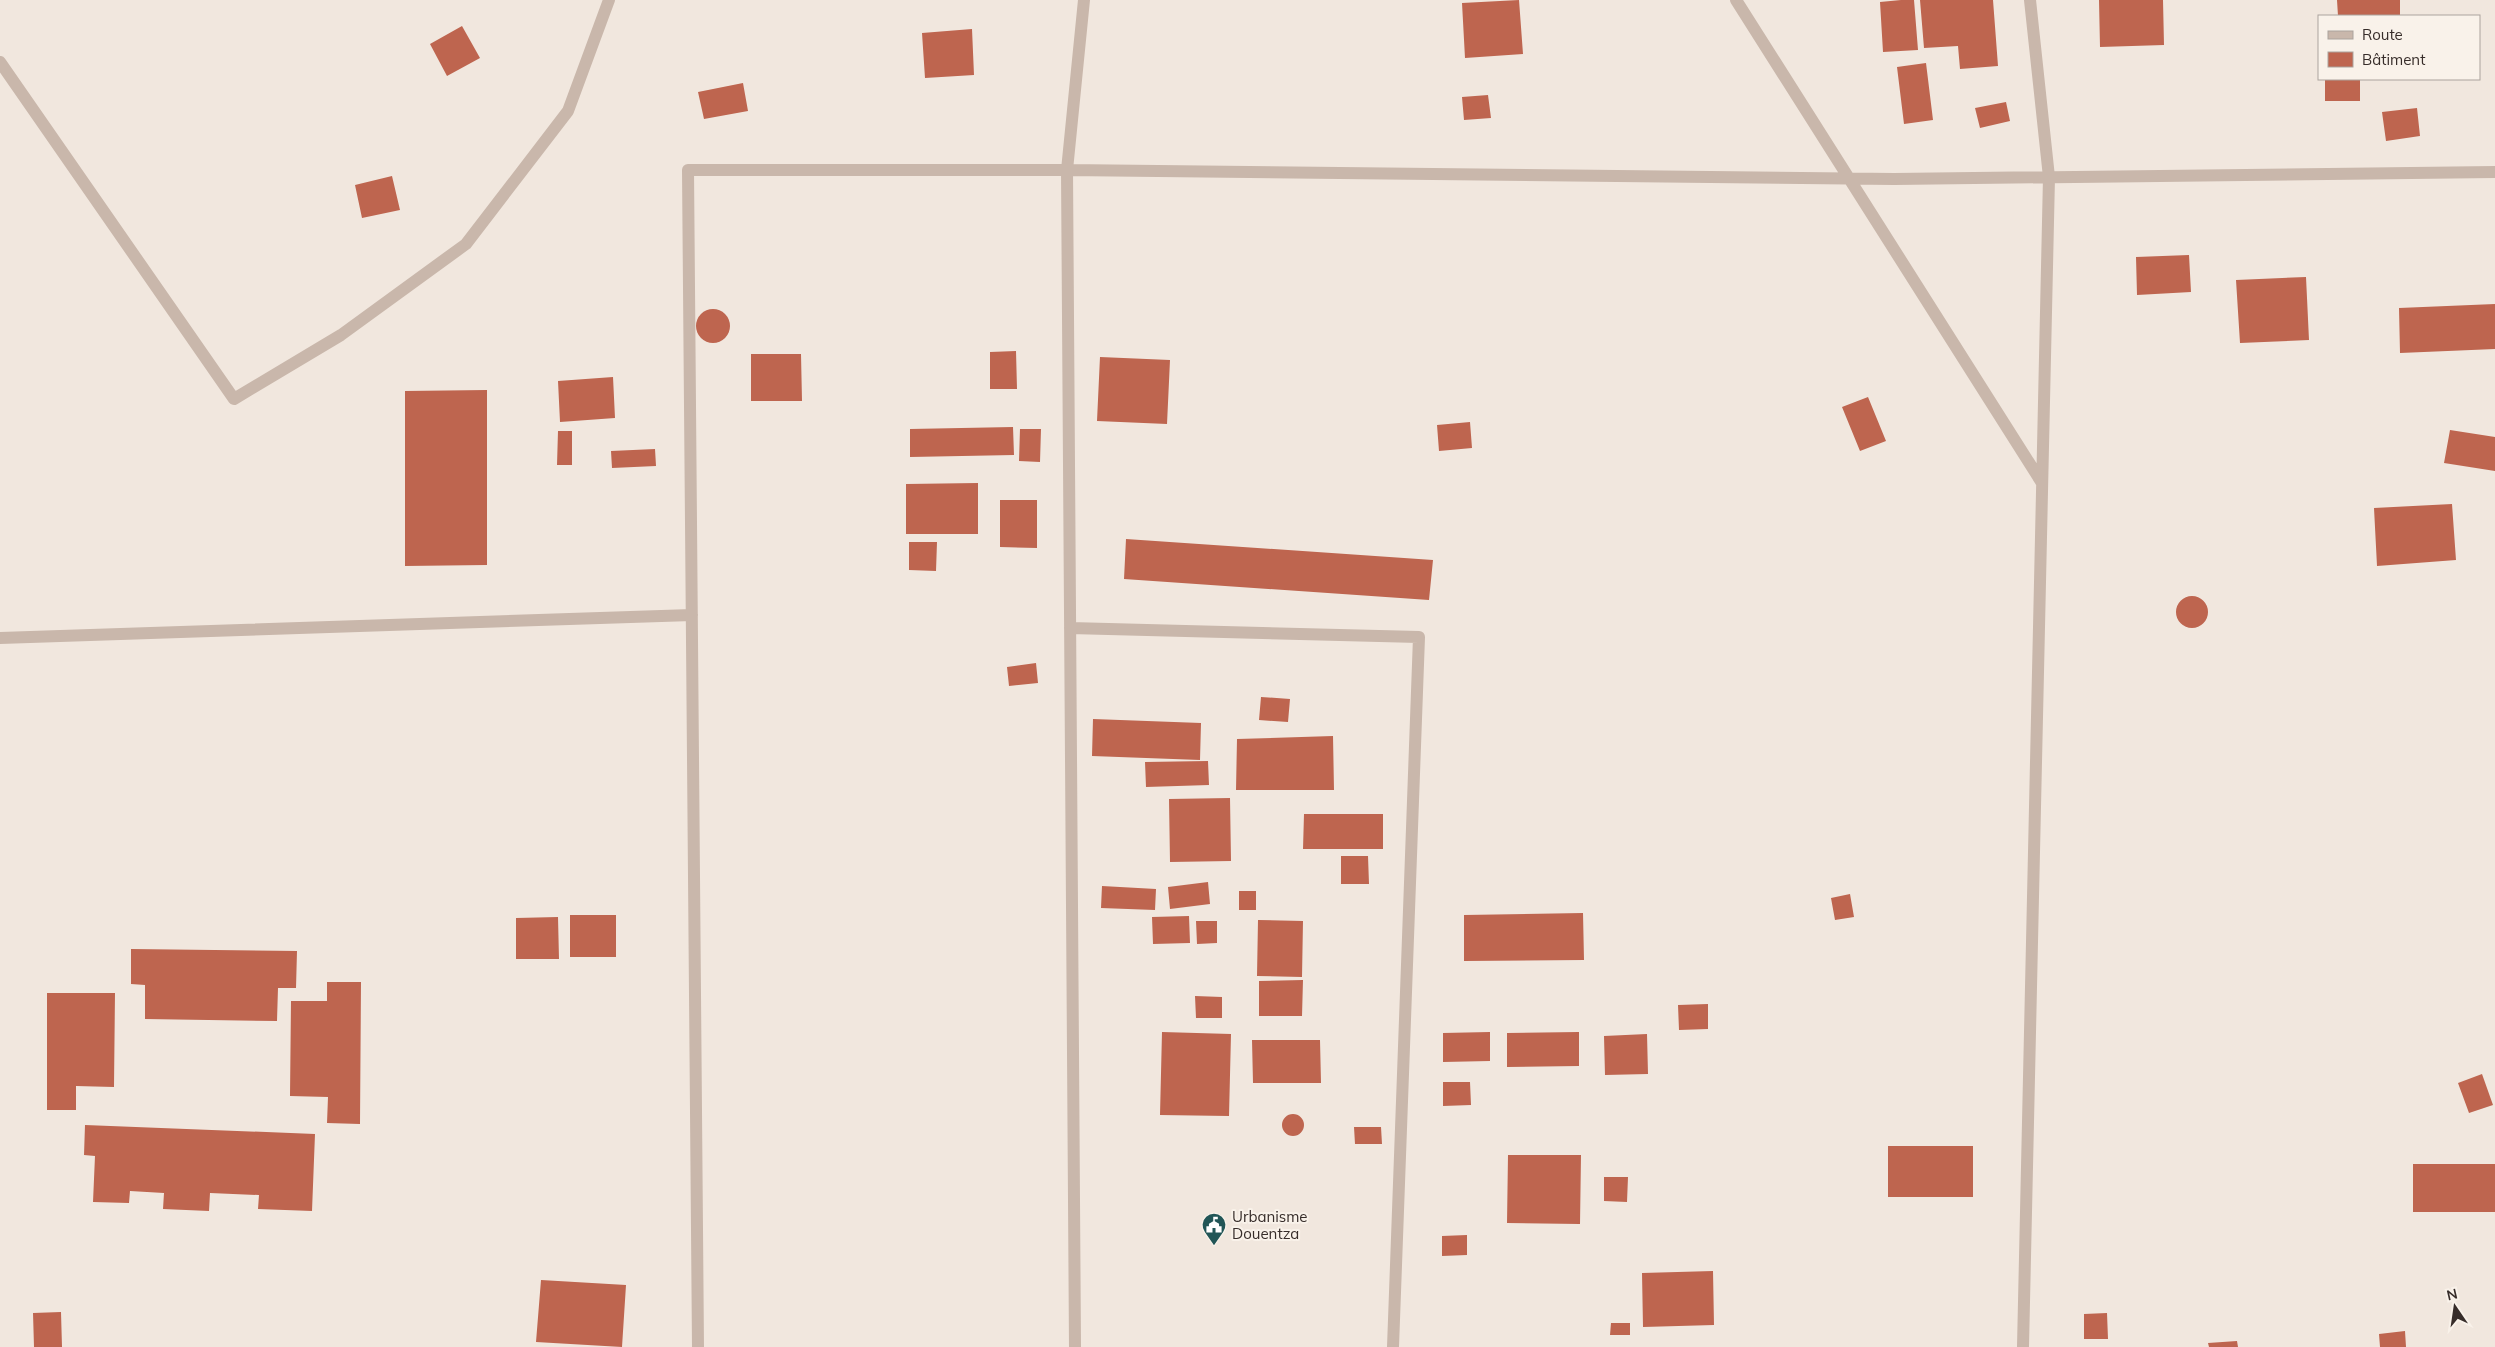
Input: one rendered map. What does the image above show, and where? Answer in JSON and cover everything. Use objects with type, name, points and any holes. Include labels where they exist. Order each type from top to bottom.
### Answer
[{"type":"street","points":[[0,62],[234,399],[341,335],[466,244],[568,111],[609,0]]},
{"type":"street","points":[[1075,1347],[1067,170],[1084,0]]},
{"type":"street","points":[[1736,0],[2042,483]]},
{"type":"street","points":[[2023,1347],[2049,177],[2030,0]]},
{"type":"street","points":[[698,1347],[688,170],[1067,170],[1849,179],[2495,172]]},
{"type":"street","points":[[0,638],[692,615]]},
{"type":"street","points":[[1070,628],[1419,637],[1393,1347]]},
{"type":"building","points":[[1519,0],[1523,54],[1465,58],[1462,3]]},
{"type":"building","points":[[1914,0],[1918,50],[1883,52],[1880,2]]},
{"type":"building","points":[[1920,0],[1993,0],[1998,66],[1960,69],[1958,46],[1924,48]]},
{"type":"building","points":[[2099,0],[2163,0],[2164,45],[2100,47]]},
{"type":"building","points":[[2337,0],[2400,0],[2400,15],[2338,15]]},
{"type":"building","points":[[462,26],[480,58],[447,76],[430,44]]},
{"type":"building","points":[[972,29],[974,75],[925,78],[922,33]]},
{"type":"building","points":[[1926,63],[1933,120],[1904,124],[1897,67]]},
{"type":"building","points":[[2325,80],[2360,80],[2360,101],[2325,101]]},
{"type":"building","points":[[743,83],[748,111],[704,119],[698,92]]},
{"type":"building","points":[[1488,95],[1491,118],[1464,120],[1462,97]]},
{"type":"building","points":[[2006,102],[2010,121],[1980,128],[1975,108]]},
{"type":"building","points":[[2417,108],[2420,136],[2386,141],[2382,112]]},
{"type":"building","points":[[392,176],[400,210],[362,218],[355,185]]},
{"type":"building","points":[[2189,255],[2191,292],[2137,295],[2136,257]]},
{"type":"building","points":[[2306,277],[2309,340],[2240,343],[2236,280]]},
{"type":"building","points":[[2495,304],[2495,349],[2400,353],[2399,308]]},
{"type":"building","points":[[713,309],[720,310],[725,314],[729,319],[729,333],[725,338],[720,342],[713,343],[706,342],[701,338],[697,333],[696,326],[697,319],[701,314],[706,310]]},
{"type":"building","points":[[1016,351],[1017,389],[990,389],[990,352]]},
{"type":"building","points":[[751,354],[801,354],[802,401],[751,401]]},
{"type":"building","points":[[1100,357],[1170,360],[1167,424],[1097,421]]},
{"type":"building","points":[[613,377],[615,418],[560,422],[558,381]]},
{"type":"building","points":[[487,390],[487,565],[405,566],[405,391]]},
{"type":"building","points":[[1868,397],[1886,441],[1860,451],[1842,407]]},
{"type":"building","points":[[1470,422],[1472,448],[1439,451],[1437,425]]},
{"type":"building","points":[[1013,427],[1014,455],[910,457],[910,429]]},
{"type":"building","points":[[1020,429],[1041,429],[1040,462],[1019,461]]},
{"type":"building","points":[[2450,430],[2495,437],[2495,471],[2444,463]]},
{"type":"building","points":[[558,431],[572,431],[572,465],[557,465]]},
{"type":"building","points":[[655,449],[656,466],[612,468],[611,451]]},
{"type":"building","points":[[978,483],[978,534],[906,534],[906,484]]},
{"type":"building","points":[[1000,500],[1037,500],[1037,548],[1000,547]]},
{"type":"building","points":[[2452,504],[2456,560],[2377,566],[2374,508]]},
{"type":"building","points":[[1126,539],[1433,560],[1429,600],[1124,579]]},
{"type":"building","points":[[909,542],[937,542],[936,571],[909,570]]},
{"type":"building","points":[[2192,596],[2204,600],[2208,612],[2204,624],[2192,628],[2180,624],[2176,612],[2180,600]]},
{"type":"building","points":[[1036,663],[1038,683],[1009,686],[1007,667]]},
{"type":"building","points":[[1261,697],[1290,699],[1288,722],[1259,720]]},
{"type":"building","points":[[1093,719],[1201,723],[1200,760],[1092,756]]},
{"type":"building","points":[[1333,736],[1334,790],[1236,790],[1237,739]]},
{"type":"building","points":[[1208,761],[1209,785],[1146,787],[1145,762]]},
{"type":"building","points":[[1230,798],[1231,861],[1170,862],[1169,799]]},
{"type":"building","points":[[1304,814],[1383,814],[1383,849],[1303,849]]},
{"type":"building","points":[[1341,856],[1368,856],[1369,884],[1341,884]]},
{"type":"building","points":[[1208,882],[1210,904],[1170,909],[1168,887]]},
{"type":"building","points":[[1102,886],[1156,889],[1155,910],[1101,908]]},
{"type":"building","points":[[1239,891],[1256,891],[1256,910],[1239,910]]},
{"type":"building","points":[[1850,894],[1854,917],[1835,920],[1831,898]]},
{"type":"building","points":[[1583,913],[1584,960],[1464,961],[1464,915]]},
{"type":"building","points":[[570,915],[616,915],[616,957],[570,957]]},
{"type":"building","points":[[1189,916],[1190,943],[1153,944],[1152,917]]},
{"type":"building","points":[[558,917],[559,959],[516,959],[516,918]]},
{"type":"building","points":[[1258,920],[1303,921],[1302,977],[1257,976]]},
{"type":"building","points":[[1196,921],[1217,921],[1217,943],[1197,944]]},
{"type":"building","points":[[131,949],[297,951],[296,988],[278,988],[277,1021],[145,1019],[145,985],[131,984]]},
{"type":"building","points":[[1303,980],[1302,1016],[1259,1016],[1259,981]]},
{"type":"building","points":[[327,982],[361,982],[360,1124],[327,1123],[328,1097],[290,1096],[291,1001],[327,1001]]},
{"type":"building","points":[[47,993],[115,993],[114,1087],[76,1086],[76,1110],[47,1110]]},
{"type":"building","points":[[1195,996],[1222,997],[1222,1018],[1196,1018]]},
{"type":"building","points":[[1708,1004],[1708,1029],[1679,1030],[1678,1005]]},
{"type":"building","points":[[1162,1032],[1231,1034],[1229,1116],[1160,1115]]},
{"type":"building","points":[[1490,1032],[1490,1061],[1443,1062],[1443,1033]]},
{"type":"building","points":[[1579,1032],[1579,1066],[1507,1067],[1507,1033]]},
{"type":"building","points":[[1647,1034],[1648,1074],[1605,1075],[1604,1036]]},
{"type":"building","points":[[1252,1040],[1320,1040],[1321,1083],[1253,1083]]},
{"type":"building","points":[[2482,1074],[2493,1105],[2469,1113],[2458,1083]]},
{"type":"building","points":[[1443,1082],[1470,1082],[1471,1105],[1443,1106]]},
{"type":"building","points":[[1293,1114],[1301,1117],[1304,1125],[1301,1133],[1293,1136],[1285,1133],[1282,1125],[1285,1117]]},
{"type":"building","points":[[85,1125],[315,1134],[312,1211],[258,1209],[259,1195],[210,1193],[209,1211],[163,1209],[164,1193],[130,1191],[129,1203],[93,1202],[95,1156],[84,1155]]},
{"type":"building","points":[[1354,1127],[1381,1127],[1382,1144],[1355,1144]]},
{"type":"building","points":[[1888,1146],[1973,1146],[1973,1197],[1888,1197]]},
{"type":"building","points":[[1508,1155],[1581,1155],[1580,1224],[1507,1223]]},
{"type":"building","points":[[2413,1164],[2495,1164],[2495,1212],[2413,1212]]},
{"type":"building","points":[[1604,1177],[1628,1177],[1627,1202],[1604,1201]]},
{"type":"building","points":[[1467,1235],[1467,1255],[1442,1256],[1442,1236]]},
{"type":"building","points":[[1713,1271],[1714,1325],[1643,1327],[1642,1273]]},
{"type":"building","points":[[541,1280],[626,1285],[622,1347],[536,1342]]},
{"type":"building","points":[[61,1312],[62,1347],[34,1347],[33,1313]]},
{"type":"building","points":[[2107,1313],[2108,1339],[2084,1339],[2084,1314]]},
{"type":"building","points":[[1611,1323],[1630,1323],[1630,1335],[1610,1335]]},
{"type":"building","points":[[2405,1331],[2406,1347],[2380,1347],[2379,1334]]},
{"type":"building","points":[[2237,1341],[2238,1347],[2209,1347],[2208,1343]]},
{"type":"place","name":"Urbanisme Douentza","points":[[1214,1246]]}]
